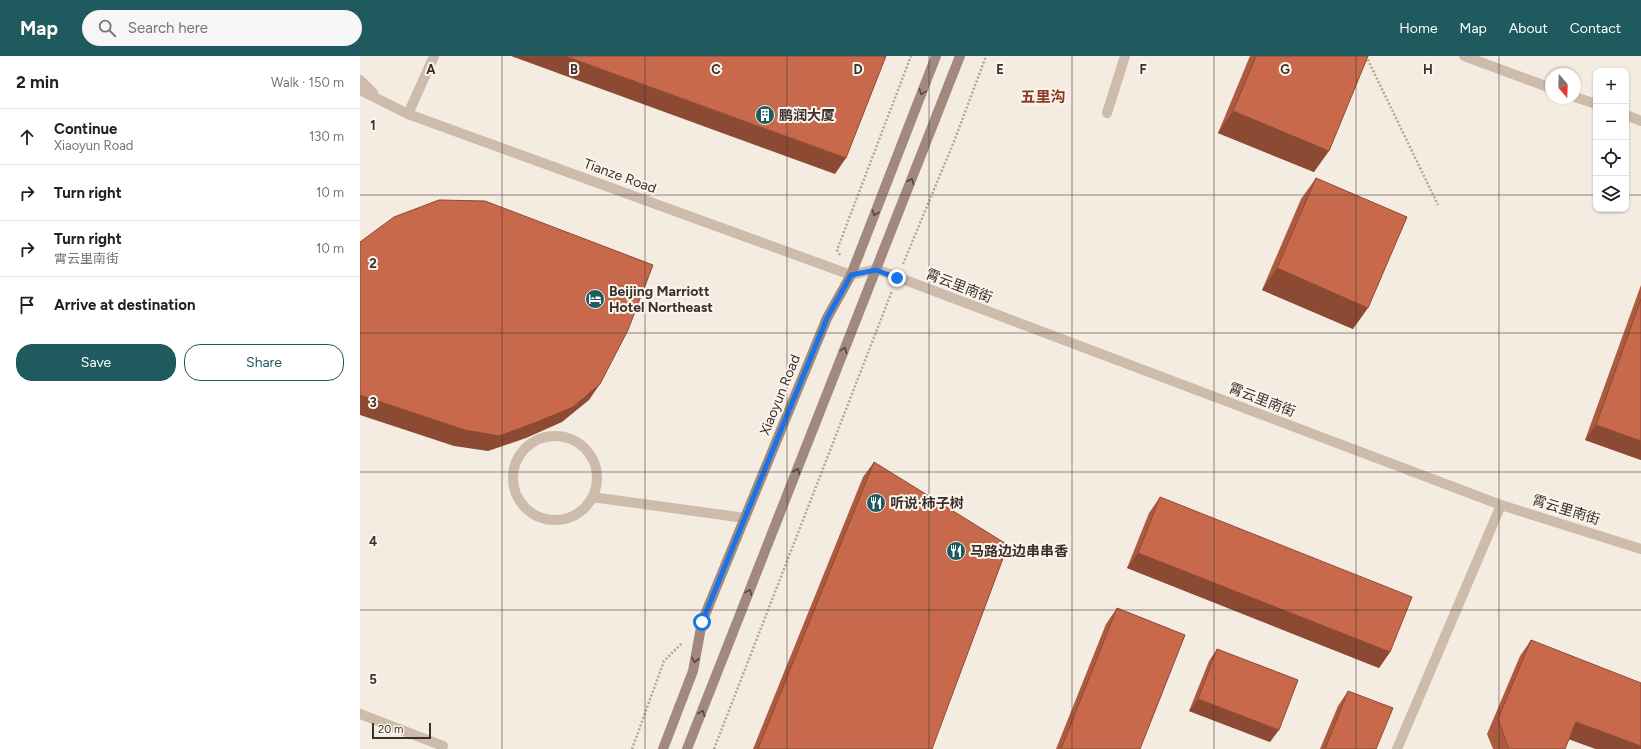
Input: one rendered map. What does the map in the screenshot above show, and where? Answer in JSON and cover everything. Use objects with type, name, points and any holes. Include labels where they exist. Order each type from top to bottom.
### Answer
[{"type":"main road","name":"Xiaoyun Road","points":[[663,749],[693,671],[702,622],[827,318],[851,275],[936,56]]},
{"type":"main road","points":[[687,749],[960,56]]},
{"type":"street","points":[[408,114],[434,56]]},
{"type":"street","points":[[1107,113],[1125,56]]},
{"type":"street","points":[[1464,56],[1545,86]]},
{"type":"street","name":"Tianze Road","points":[[360,80],[380,100]]},
{"type":"street","name":"Tianze Road","points":[[360,90],[408,114],[851,275]]},
{"type":"street","points":[[1581,99],[1593,103]]},
{"type":"street","points":[[1629,116],[1641,121]]},
{"type":"street","points":[[851,275],[876,270]]},
{"type":"street","name":"霄云里南街","points":[[876,270],[1501,504],[1641,549]]},
{"type":"street","points":[[564,436],[577,441],[588,451],[595,463],[598,477],[596,490],[592,497],[590,503],[580,513],[567,519],[553,521],[539,518],[527,510],[518,500],[513,486],[512,472],[517,459],[525,447],[543,437],[564,436]]},
{"type":"street","points":[[592,497],[745,518]]},
{"type":"street","points":[[1397,749],[1501,504]]},
{"type":"street","points":[[360,714],[443,746]]},
{"type":"path","points":[[851,275],[837,250],[911,56]]},
{"type":"path","points":[[714,749],[897,278],[955,139],[986,56]]},
{"type":"path","points":[[1366,56],[1438,205]]},
{"type":"path","points":[[632,749],[664,662],[702,622]]},
{"type":"building","name":"鹏润大厦","points":[[565,56],[886,56],[846,158]]},
{"type":"building","points":[[1256,56],[1368,56],[1329,151],[1233,111]]},
{"type":"building","points":[[1316,178],[1407,217],[1368,308],[1277,268]]},
{"type":"building","points":[[439,200],[485,201],[653,265],[628,330],[600,384],[573,407],[499,436],[465,430],[360,395],[360,242],[394,217]]},
{"type":"building","points":[[1641,299],[1641,441],[1596,425]]},
{"type":"building","points":[[874,462],[1008,545],[932,749],[758,749]]},
{"type":"building","points":[[1160,497],[1412,597],[1390,652],[1138,553]]},
{"type":"building","points":[[1117,608],[1185,635],[1140,749],[1061,749]]},
{"type":"building","points":[[1531,640],[1641,683],[1641,746],[1576,722],[1565,749],[1509,749],[1498,719]]},
{"type":"building","points":[[1217,649],[1298,680],[1279,730],[1198,699]]},
{"type":"building","points":[[1348,691],[1393,708],[1376,749],[1325,749]]},
{"type":"place","name":"鹏润大厦","points":[[765,115]]},
{"type":"place","name":"Beijing Marriott Hotel Northeast","points":[[595,299]]},
{"type":"place","name":"听说·柿子树","points":[[876,503]]},
{"type":"place","name":"马路边边串串香","points":[[956,551]]},
{"type":"district","name":"五里沟","points":[[1043,97]]},
{"type":"route","points":[[702,622],[827,318],[851,275],[876,270],[897,278]]}]
